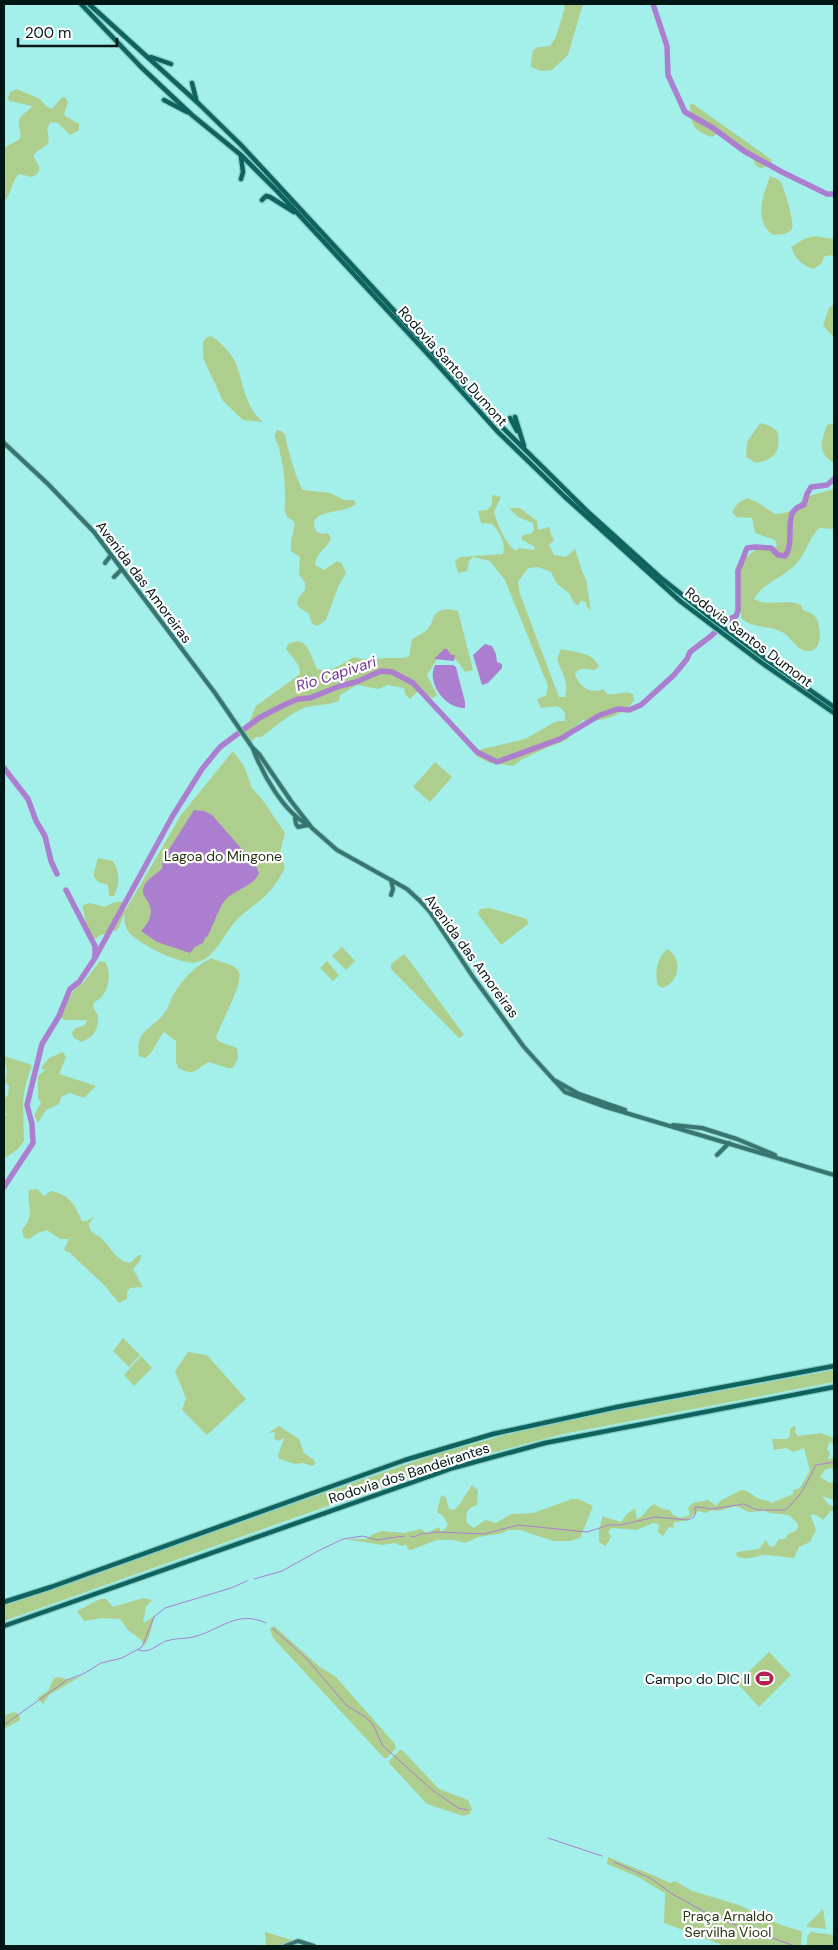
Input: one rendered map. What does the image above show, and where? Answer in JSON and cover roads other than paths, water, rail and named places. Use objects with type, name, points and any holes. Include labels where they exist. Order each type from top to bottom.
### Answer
[{"type":"highway","name":"Rodovia Santos Dumont","points":[[81,4],[141,67],[192,115],[241,155],[301,216],[502,437],[648,573],[834,713]]},
{"type":"highway","name":"Rodovia Santos Dumont","points":[[89,4],[198,103],[247,152],[498,424],[610,532],[709,619]]},
{"type":"highway","points":[[141,50],[156,59],[171,64]]},
{"type":"highway","points":[[192,83],[198,103]]},
{"type":"highway","points":[[164,100],[192,115]]},
{"type":"highway","points":[[241,155],[243,172],[241,179]]},
{"type":"highway","points":[[262,200],[266,196],[270,196],[301,216]]},
{"type":"highway","points":[[513,417],[525,450]]},
{"type":"highway","name":"Rodovia Santos Dumont","points":[[724,631],[834,707]]},
{"type":"highway","name":"Rodovia dos Bandeirantes","points":[[4,1602],[51,1587],[406,1460],[493,1434],[608,1409],[834,1366]]},
{"type":"highway","name":"Rodovia dos Bandeirantes","points":[[4,1626],[453,1468],[545,1443],[834,1387]]},
{"type":"main road","name":"Avenida das Amoreiras","points":[[4,444],[94,532],[259,754],[310,826],[337,850],[407,889],[430,912],[518,1039],[565,1092],[834,1175]]},
{"type":"main road","points":[[105,563],[111,555]]},
{"type":"main road","points":[[114,577],[121,570]]},
{"type":"main road","name":"Avenida das Amoreiras","points":[[252,747],[264,774],[295,818]]},
{"type":"main road","points":[[301,814],[295,818],[298,827],[310,826]]},
{"type":"main road","points":[[391,880],[393,889],[391,895]]},
{"type":"main road","name":"Avenida das Amoreiras","points":[[552,1078],[574,1092],[595,1100],[672,1125],[702,1128],[737,1139],[784,1160]]},
{"type":"main road","points":[[717,1155],[729,1144]]},
{"type":"main road","points":[[285,1946],[298,1942],[314,1946]]},
{"type":"waterway","points":[[653,4],[667,46],[668,75],[685,112],[713,128],[744,151],[782,172],[827,194],[834,194]]},
{"type":"waterway","name":"Rio Capivari","points":[[4,1187],[33,1143],[32,1124],[27,1105],[42,1044],[59,1016],[70,989],[79,982],[95,958],[172,817],[202,769],[220,747],[259,718],[284,705],[356,682],[381,671],[392,672],[413,683],[477,752],[497,762],[560,739],[600,715],[618,709],[629,710],[641,705],[674,675],[687,659],[690,652],[728,620],[736,616],[738,611],[738,571],[747,548],[771,548],[778,555],[785,556],[790,542],[793,513],[797,508],[804,505],[811,487],[827,485],[834,479]]},
{"type":"waterway","points":[[4,768],[28,799],[36,821],[45,836],[51,861],[57,874]]},
{"type":"waterway","points":[[66,890],[95,946],[95,956]]},
{"type":"waterway","points":[[410,1536],[414,1537],[421,1534],[438,1532],[484,1534],[518,1525],[587,1532],[609,1525],[621,1525],[655,1517],[688,1520],[694,1517],[696,1512],[694,1508],[697,1507],[712,1509],[744,1504],[757,1510],[785,1510],[799,1495],[816,1465],[834,1462]]},
{"type":"waterway","points":[[254,1579],[282,1571],[343,1539],[363,1536],[376,1540],[404,1536]]},
{"type":"waterway","points":[[4,1725],[67,1680],[85,1673],[101,1663],[122,1658],[142,1647],[154,1617],[165,1608],[231,1588],[247,1581]]},
{"type":"waterway","points":[[138,1650],[146,1651],[166,1641],[193,1637],[228,1622],[246,1618],[266,1623]]},
{"type":"waterway","points":[[272,1628],[307,1659],[347,1706],[373,1724],[382,1745],[431,1789],[458,1808],[468,1810]]},
{"type":"waterway","points":[[548,1838],[602,1856]]},
{"type":"waterway","points":[[614,1862],[650,1878],[674,1895],[716,1918],[792,1945]]},
{"type":"place","name":"Campo do DIC II","points":[[764,1679]]},
{"type":"park label","name":"Lagoa do Mingone","points":[[223,856]]},
{"type":"park label","name":"Praça Arnaldo Servilha Viool","points":[[728,1924]]}]
